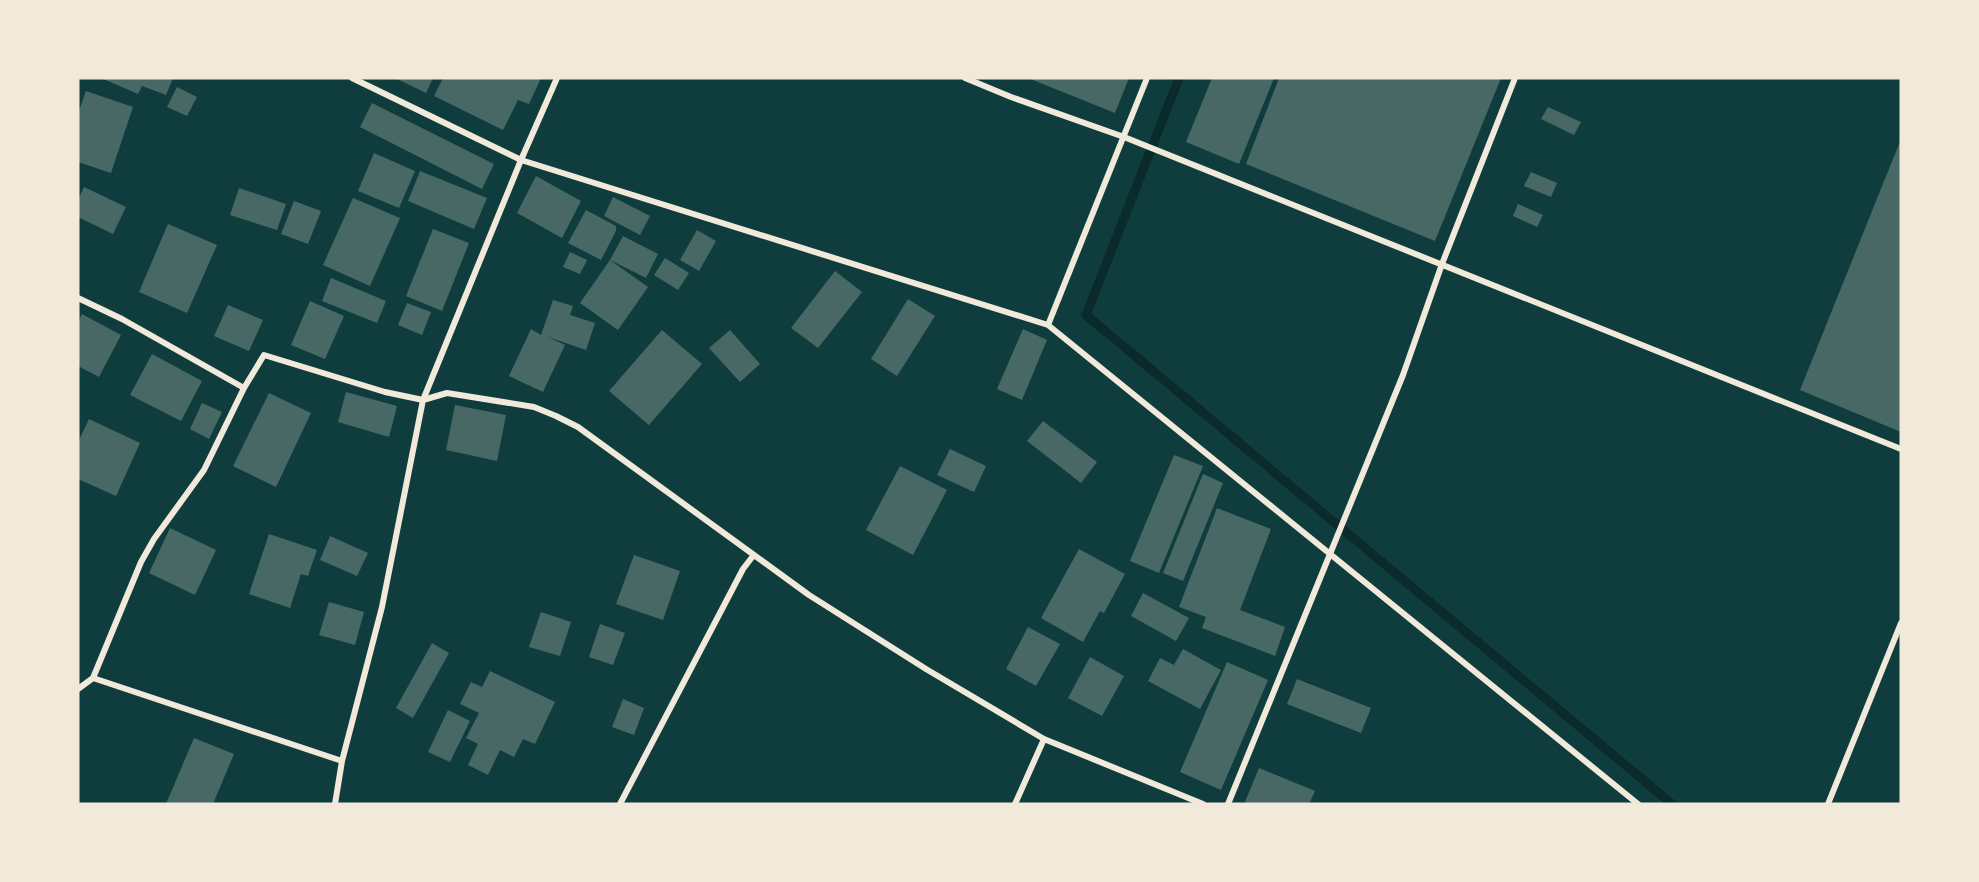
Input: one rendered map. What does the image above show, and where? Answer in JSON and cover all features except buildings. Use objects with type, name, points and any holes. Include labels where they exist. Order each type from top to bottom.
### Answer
[{"type":"street","points":[[352,78],[520,160],[1048,325],[1331,551],[1638,804]]},
{"type":"street","points":[[335,804],[342,761],[382,607],[423,400],[520,160],[557,78]]},
{"type":"street","points":[[965,78],[1124,137],[1901,449]]},
{"type":"street","points":[[1048,325],[1148,78]]},
{"type":"street","points":[[1228,804],[1403,375],[1442,264],[1515,78]]},
{"type":"street","points":[[78,298],[122,319],[244,388]]},
{"type":"street","points":[[78,689],[93,678],[141,562],[154,539],[204,470],[244,388],[264,355],[385,392],[423,400],[447,393],[534,407],[556,416],[578,427],[818,602],[926,669],[1044,739],[1203,804]]},
{"type":"street","points":[[620,804],[743,569],[753,556]]},
{"type":"street","points":[[1828,804],[1901,623]]},
{"type":"street","points":[[93,678],[342,761]]},
{"type":"street","points":[[1015,804],[1044,739]]},
{"type":"waterway","points":[[1179,78],[1086,315],[1672,804]]}]
